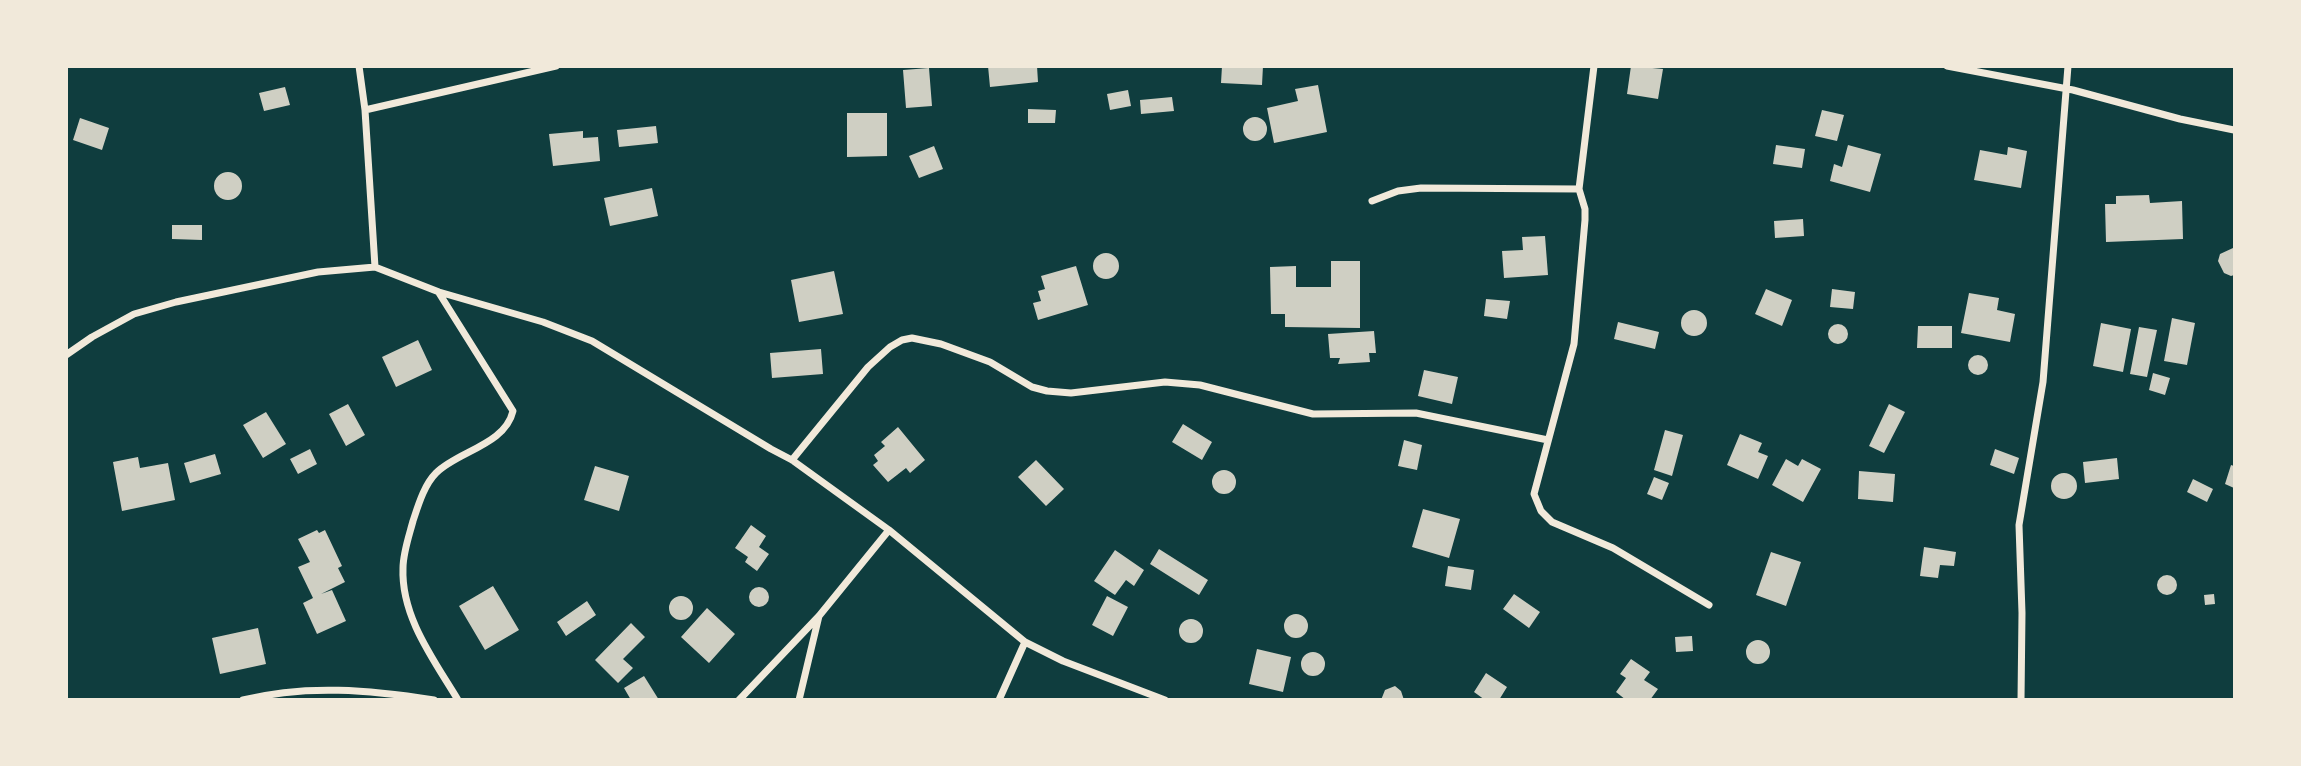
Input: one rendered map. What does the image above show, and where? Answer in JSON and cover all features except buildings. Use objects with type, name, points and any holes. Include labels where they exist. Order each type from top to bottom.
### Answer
[{"type":"street","points":[[359,66],[365,110],[375,267]]},
{"type":"street","points":[[365,110],[556,66]]},
{"type":"street","points":[[1594,66],[1579,189],[1585,220],[1574,344],[1534,494],[1541,511],[1552,522],[1614,548],[1709,605]]},
{"type":"street","points":[[1947,66],[2065,88],[2180,119],[2235,130]]},
{"type":"street","points":[[2021,699],[2019,525],[2043,382],[2068,66]]},
{"type":"street","points":[[1372,201],[1398,191],[1421,188],[1579,189]]},
{"type":"street","points":[[66,355],[134,314],[176,302],[318,272],[375,267],[439,292],[543,322],[592,341],[792,460],[889,530],[1026,642],[1063,660],[1165,699]]},
{"type":"street","points":[[439,292],[513,411],[511,420],[498,434],[436,473],[419,501],[407,545],[403,568],[408,604],[419,636],[458,699]]},
{"type":"street","points":[[792,460],[868,367],[890,347],[912,338],[941,344],[990,362],[1032,387],[1047,391],[1071,393],[1165,382],[1200,385],[1313,414],[1416,412],[1548,440]]},
{"type":"street","points":[[738,699],[819,616],[889,530]]},
{"type":"street","points":[[799,699],[819,616]]},
{"type":"street","points":[[999,699],[1026,642]]},
{"type":"street","points":[[243,699],[320,689],[385,692],[434,699]]}]
